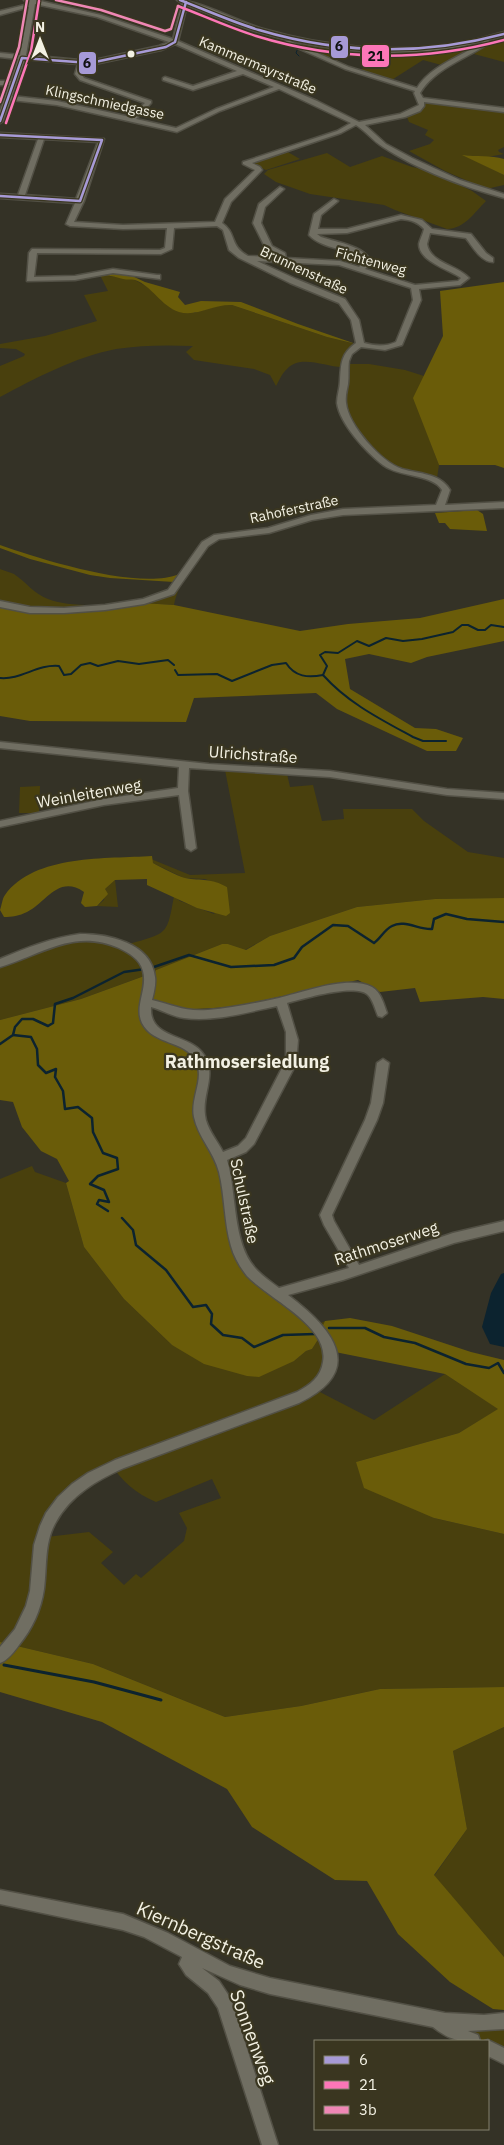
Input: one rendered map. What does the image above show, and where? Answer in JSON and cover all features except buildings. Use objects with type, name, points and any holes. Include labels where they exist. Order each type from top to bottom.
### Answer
[{"type":"street","points":[[166,47],[174,42],[184,4],[183,1],[250,27],[286,38],[341,46],[404,49],[446,47],[504,34]]},
{"type":"street","points":[[0,12],[31,2],[28,37],[0,122]]},
{"type":"street","name":"Kammermayrstraße","points":[[31,2],[99,16],[165,38],[316,102],[357,123],[384,145],[410,159],[458,181],[504,196]]},
{"type":"street","points":[[165,38],[176,34]]},
{"type":"street","points":[[286,38],[286,41],[318,57],[418,90]]},
{"type":"street","points":[[0,134],[102,140],[70,224],[110,227],[218,224],[228,201],[259,170],[245,163],[331,135],[357,123],[411,114],[421,107],[417,93],[418,90],[433,75],[487,41],[484,39]]},
{"type":"street","points":[[0,55],[82,63],[166,47],[184,47]]},
{"type":"street","points":[[82,63],[78,74],[82,79],[122,91],[149,102],[131,120]]},
{"type":"street","points":[[165,79],[193,88],[244,71]]},
{"type":"street","points":[[0,82],[14,83]]},
{"type":"street","name":"Klingschmiedgasse","points":[[9,98],[45,100],[173,130],[180,129],[218,110],[276,88]]},
{"type":"street","points":[[420,100],[504,110]]},
{"type":"street","points":[[21,198],[42,136]]},
{"type":"street","points":[[280,189],[262,206],[257,223],[270,248],[282,255],[283,260]]},
{"type":"street","points":[[0,196],[80,201]]},
{"type":"street","points":[[334,201],[318,214],[313,235],[318,239],[363,256],[367,263],[361,269]]},
{"type":"street","points":[[313,231],[347,231],[404,217],[423,223],[428,232],[424,244],[428,255],[462,274],[465,278],[463,282],[456,284],[415,287]]},
{"type":"street","name":"Brunnenstraße","points":[[218,224],[226,229],[232,248],[248,259],[293,281],[342,301],[355,320],[360,344]]},
{"type":"street","points":[[156,277],[113,271],[75,278],[30,279],[35,251],[161,252],[168,249],[171,233],[170,226]]},
{"type":"street","points":[[428,232],[468,236],[483,255],[490,260]]},
{"type":"street","name":"Fichtenweg","points":[[248,259],[338,263],[415,287],[417,300],[400,343],[389,348],[380,349],[360,344]]},
{"type":"street","points":[[360,344],[349,351],[345,358],[341,401],[344,412],[368,446],[387,465],[402,472],[437,480],[444,484],[446,490],[440,507]]},
{"type":"street","name":"Rahoferstraße","points":[[0,604],[34,610],[64,610],[150,600],[171,592],[205,544],[217,537],[269,530],[343,512],[504,505]]},
{"type":"street","name":"Ulrichstraße","points":[[0,746],[184,764],[330,774],[447,792],[504,796]]},
{"type":"street","points":[[184,764],[183,791],[191,848]]},
{"type":"street","name":"Weinleitenweg","points":[[0,824],[104,802],[183,791]]},
{"type":"street","name":"Schulstraße","points":[[0,963],[54,941],[82,937],[108,939],[137,954],[148,968],[151,985],[145,1013],[150,1026],[160,1034],[190,1048],[201,1059],[204,1072],[199,1102],[200,1119],[221,1158],[240,1256],[253,1276],[279,1294],[314,1323],[328,1343],[330,1362],[328,1372],[321,1382],[296,1398],[107,1470],[82,1484],[71,1493],[50,1518],[44,1533],[40,1546],[36,1594],[27,1623],[18,1638],[0,1657]]},
{"type":"street","points":[[147,1003],[176,1012],[196,1014],[233,1010],[339,989],[362,987],[373,993],[382,1013]]},
{"type":"street","points":[[221,1158],[242,1149],[250,1141],[290,1064],[294,1052],[291,1031],[281,1001]]},
{"type":"street","points":[[356,1270],[328,1222],[326,1215],[371,1120],[377,1103],[383,1063]]},
{"type":"street","name":"Rathmoserweg","points":[[279,1294],[453,1238],[504,1226]]},
{"type":"street","name":"Kiernbergstraße","points":[[0,1897],[123,1922],[153,1933],[226,1972],[280,1989],[436,2020],[483,2024],[504,2021]]},
{"type":"street","name":"Sonnenweg","points":[[191,1954],[187,1964],[189,1968],[210,1982],[219,1993],[225,2005],[270,2145]]},
{"type":"street","points":[[436,2020],[449,2030],[470,2040]]},
{"type":"street","points":[[489,2048],[504,2056]]},
{"type":"shaded area","points":[[502,40],[504,42],[504,62],[474,54],[492,42]]},
{"type":"shaded area","points":[[293,43],[358,49],[335,62]]},
{"type":"shaded area","points":[[482,44],[445,66],[423,60],[390,81],[359,71],[391,51],[432,51],[468,47]]},
{"type":"shaded area","points":[[432,101],[504,111],[504,147],[498,150],[504,154],[482,158],[464,155],[504,175],[504,185],[486,189],[445,171],[409,151],[430,144],[434,140],[425,135],[428,130],[409,122],[407,117],[421,110],[426,103]]},
{"type":"shaded area","points":[[286,151],[300,159],[266,170],[250,163]]},
{"type":"shaded area","points":[[327,153],[350,167],[382,156],[412,167],[432,171],[472,191],[486,201],[464,223],[447,229],[384,205],[310,194],[276,182],[264,174],[268,170]]},
{"type":"shaded area","points":[[462,155],[504,159],[504,175]]},
{"type":"shaded area","points":[[117,273],[130,275],[145,282],[180,292],[178,297],[185,305],[201,301],[241,302],[356,344],[327,337],[232,305],[219,306],[192,313],[179,312],[135,280],[100,275]]},
{"type":"shaded area","points":[[100,275],[133,279],[194,313],[224,304],[232,305],[327,337],[356,344],[345,354],[342,367],[313,362],[299,362],[285,371],[276,386],[270,375],[254,369],[194,360],[186,352],[193,346],[154,346],[116,349],[71,363],[0,397],[0,366],[25,354],[16,349],[0,348],[0,344],[45,336],[97,321],[84,295],[108,291]]},
{"type":"shaded area","points":[[504,282],[504,468],[495,465],[439,465],[413,398],[443,336],[440,291]]},
{"type":"shaded area","points":[[346,364],[369,364],[405,370],[424,376],[414,398],[439,465],[437,478],[404,471],[391,466],[355,433],[344,404]]},
{"type":"shaded area","points":[[477,510],[483,514],[487,531],[450,529],[445,523],[439,523],[435,513]]},
{"type":"shaded area","points":[[203,540],[215,541],[189,570],[174,605],[142,603],[38,614],[0,606],[0,569],[14,574],[43,597],[60,602],[109,605],[142,600],[168,590]]},
{"type":"shaded area","points":[[0,545],[64,565],[116,576],[140,579],[162,578],[179,574],[174,582],[90,575],[30,559],[0,548]]},
{"type":"shaded area","points":[[504,599],[504,641],[427,657],[411,663],[369,654],[345,659],[350,689],[415,728],[436,729],[463,738],[456,751],[427,751],[337,709],[316,693],[194,698],[186,722],[30,721],[0,716],[0,606],[38,614],[142,603],[174,605],[300,631],[348,624],[420,618]]},
{"type":"shaded area","points":[[225,770],[287,774],[290,787],[313,785],[322,821],[344,819],[343,809],[412,809],[424,821],[468,852],[504,858],[504,898],[435,899],[357,907],[270,936],[245,950],[228,944],[222,944],[156,970],[153,976],[145,955],[129,944],[152,937],[164,930],[170,918],[174,896],[180,901],[214,914],[227,893],[227,887],[205,879],[184,878],[153,863],[151,859],[190,875],[245,873]]},
{"type":"shaded area","points":[[40,786],[39,813],[19,813],[20,787]]},
{"type":"shaded area","points":[[152,856],[153,863],[185,878],[211,881],[227,887],[230,913],[226,916],[197,908],[147,885],[147,879],[115,880],[105,889],[108,894],[97,906],[85,907],[81,903],[84,892],[75,887],[67,886],[52,892],[27,912],[4,917],[0,910],[3,898],[18,882],[34,872],[53,865],[94,859]]},
{"type":"shaded area","points":[[115,880],[118,907],[97,906],[104,900],[105,889]]},
{"type":"shaded area","points":[[504,898],[504,999],[483,997],[420,1002],[415,988],[380,992],[358,980],[232,1007],[177,1010],[149,1002],[153,976],[156,970],[222,944],[246,950],[270,936],[357,907],[435,899]]},
{"type":"shaded area","points":[[98,939],[120,948],[132,956],[147,975],[81,999],[0,1020],[0,966],[63,942]]},
{"type":"shaded area","points":[[147,975],[143,1020],[189,1051],[198,1060],[201,1077],[197,1104],[219,1167],[237,1256],[305,1317],[319,1338],[312,1349],[306,1351],[294,1361],[259,1377],[247,1376],[204,1364],[172,1345],[124,1299],[84,1247],[66,1183],[69,1181],[57,1159],[41,1151],[22,1127],[13,1102],[0,1100],[0,1020],[81,999]]},
{"type":"shaded area","points":[[32,1166],[35,1172],[66,1183],[84,1247],[124,1299],[172,1345],[294,1361],[306,1351],[312,1349],[319,1338],[313,1327],[325,1321],[322,1327],[335,1352],[316,1390],[374,1420],[445,1374],[499,1409],[459,1433],[356,1462],[434,1518],[504,1534],[504,1687],[380,1689],[301,1706],[225,1717],[93,1664],[0,1642],[0,1179]],"holes":[[[110,1463],[124,1481],[135,1490],[156,1502],[212,1479],[221,1498],[179,1513],[187,1528],[184,1541],[141,1578],[136,1574],[124,1585],[101,1563],[113,1552],[89,1532],[38,1538],[73,1483]]]},
{"type":"shaded area","points":[[350,1318],[392,1326],[471,1352],[504,1360],[504,1534],[434,1518],[364,1488],[356,1462],[459,1433],[498,1409],[445,1374],[335,1352],[322,1327],[325,1321]]},
{"type":"shaded area","points":[[0,1642],[93,1664],[225,1717],[301,1706],[380,1689],[504,1687],[504,1727],[453,1751],[467,1829],[434,1875],[504,1957],[504,2010],[493,2009],[450,1982],[398,1934],[367,1881],[335,1880],[252,1827],[227,1789],[102,1722],[0,1692]]},
{"type":"shaded area","points":[[504,1727],[504,1957],[434,1876],[467,1829],[453,1751]]},
{"type":"shaded area","points":[[502,2029],[504,2030],[504,2052],[489,2045],[489,2040],[477,2040],[457,2032]]},
{"type":"water","points":[[504,1273],[504,1347],[490,1344],[482,1327],[491,1293],[501,1274]]},
{"type":"waterway","points":[[298,48],[296,53],[299,56]]},
{"type":"waterway","points":[[323,675],[327,666],[320,655],[325,652],[338,653],[357,641],[369,646],[386,638],[403,641],[422,639],[453,632],[462,625],[468,625],[478,630],[485,630],[491,625],[504,627]]},
{"type":"waterway","points":[[0,678],[15,677],[36,669],[51,666],[59,666],[64,675],[71,674],[81,665],[90,663],[98,666],[118,661],[139,664],[168,660],[174,665]]},
{"type":"waterway","points":[[175,670],[178,675],[217,674],[232,681],[272,665],[286,663],[298,674],[323,675]]},
{"type":"waterway","points":[[323,675],[354,702],[413,737],[423,741],[446,741]]},
{"type":"waterway","points":[[151,968],[189,955],[231,967],[274,965],[294,958],[302,947],[333,925],[348,926],[374,943],[392,926],[407,924],[432,929],[434,919],[446,914],[467,919],[504,922]]},
{"type":"waterway","points":[[13,1035],[15,1027],[22,1019],[33,1019],[48,1026],[53,1023],[55,1004],[73,998],[124,972],[145,969]]},
{"type":"waterway","points":[[0,1044],[13,1035]]},
{"type":"waterway","points":[[13,1035],[31,1037],[37,1049],[38,1065],[46,1073],[56,1069],[55,1077],[63,1091],[65,1109],[78,1107],[92,1118],[93,1132],[103,1153],[117,1158],[118,1169],[98,1176],[90,1184],[104,1190],[109,1202],[99,1200],[97,1204],[108,1211]]},
{"type":"waterway","points":[[122,1218],[133,1230],[136,1245],[166,1270],[193,1307],[206,1305],[212,1314],[211,1324],[223,1335],[242,1338],[254,1347],[283,1335],[315,1334]]},
{"type":"waterway","points":[[329,1328],[365,1328],[384,1337],[415,1343],[466,1364],[489,1368],[498,1363],[504,1373]]},
{"type":"waterway","points":[[4,1665],[94,1682],[161,1700]]},
{"type":"transit line","name":"3b","points":[[0,102],[19,47],[27,0]]},
{"type":"transit line","name":"3b","points":[[56,0],[101,10],[165,31],[171,29],[178,6]]},
{"type":"transit line","name":"6","points":[[180,0],[229,20],[283,37],[358,49],[409,50],[434,48],[465,44],[504,34]]},
{"type":"transit line","name":"21","points":[[6,123],[31,51],[39,1]]},
{"type":"transit line","name":"6","points":[[0,121],[22,58],[90,63],[166,47],[175,42],[186,2]]},
{"type":"transit line","name":"21","points":[[178,6],[256,36],[280,43],[357,55],[409,56],[435,54],[471,49],[504,40]]},
{"type":"transit line","name":"6","points":[[0,135],[102,140],[80,201],[0,196]]},
{"type":"district","name":"Rathmosersiedlung","points":[[247,1062]]}]
